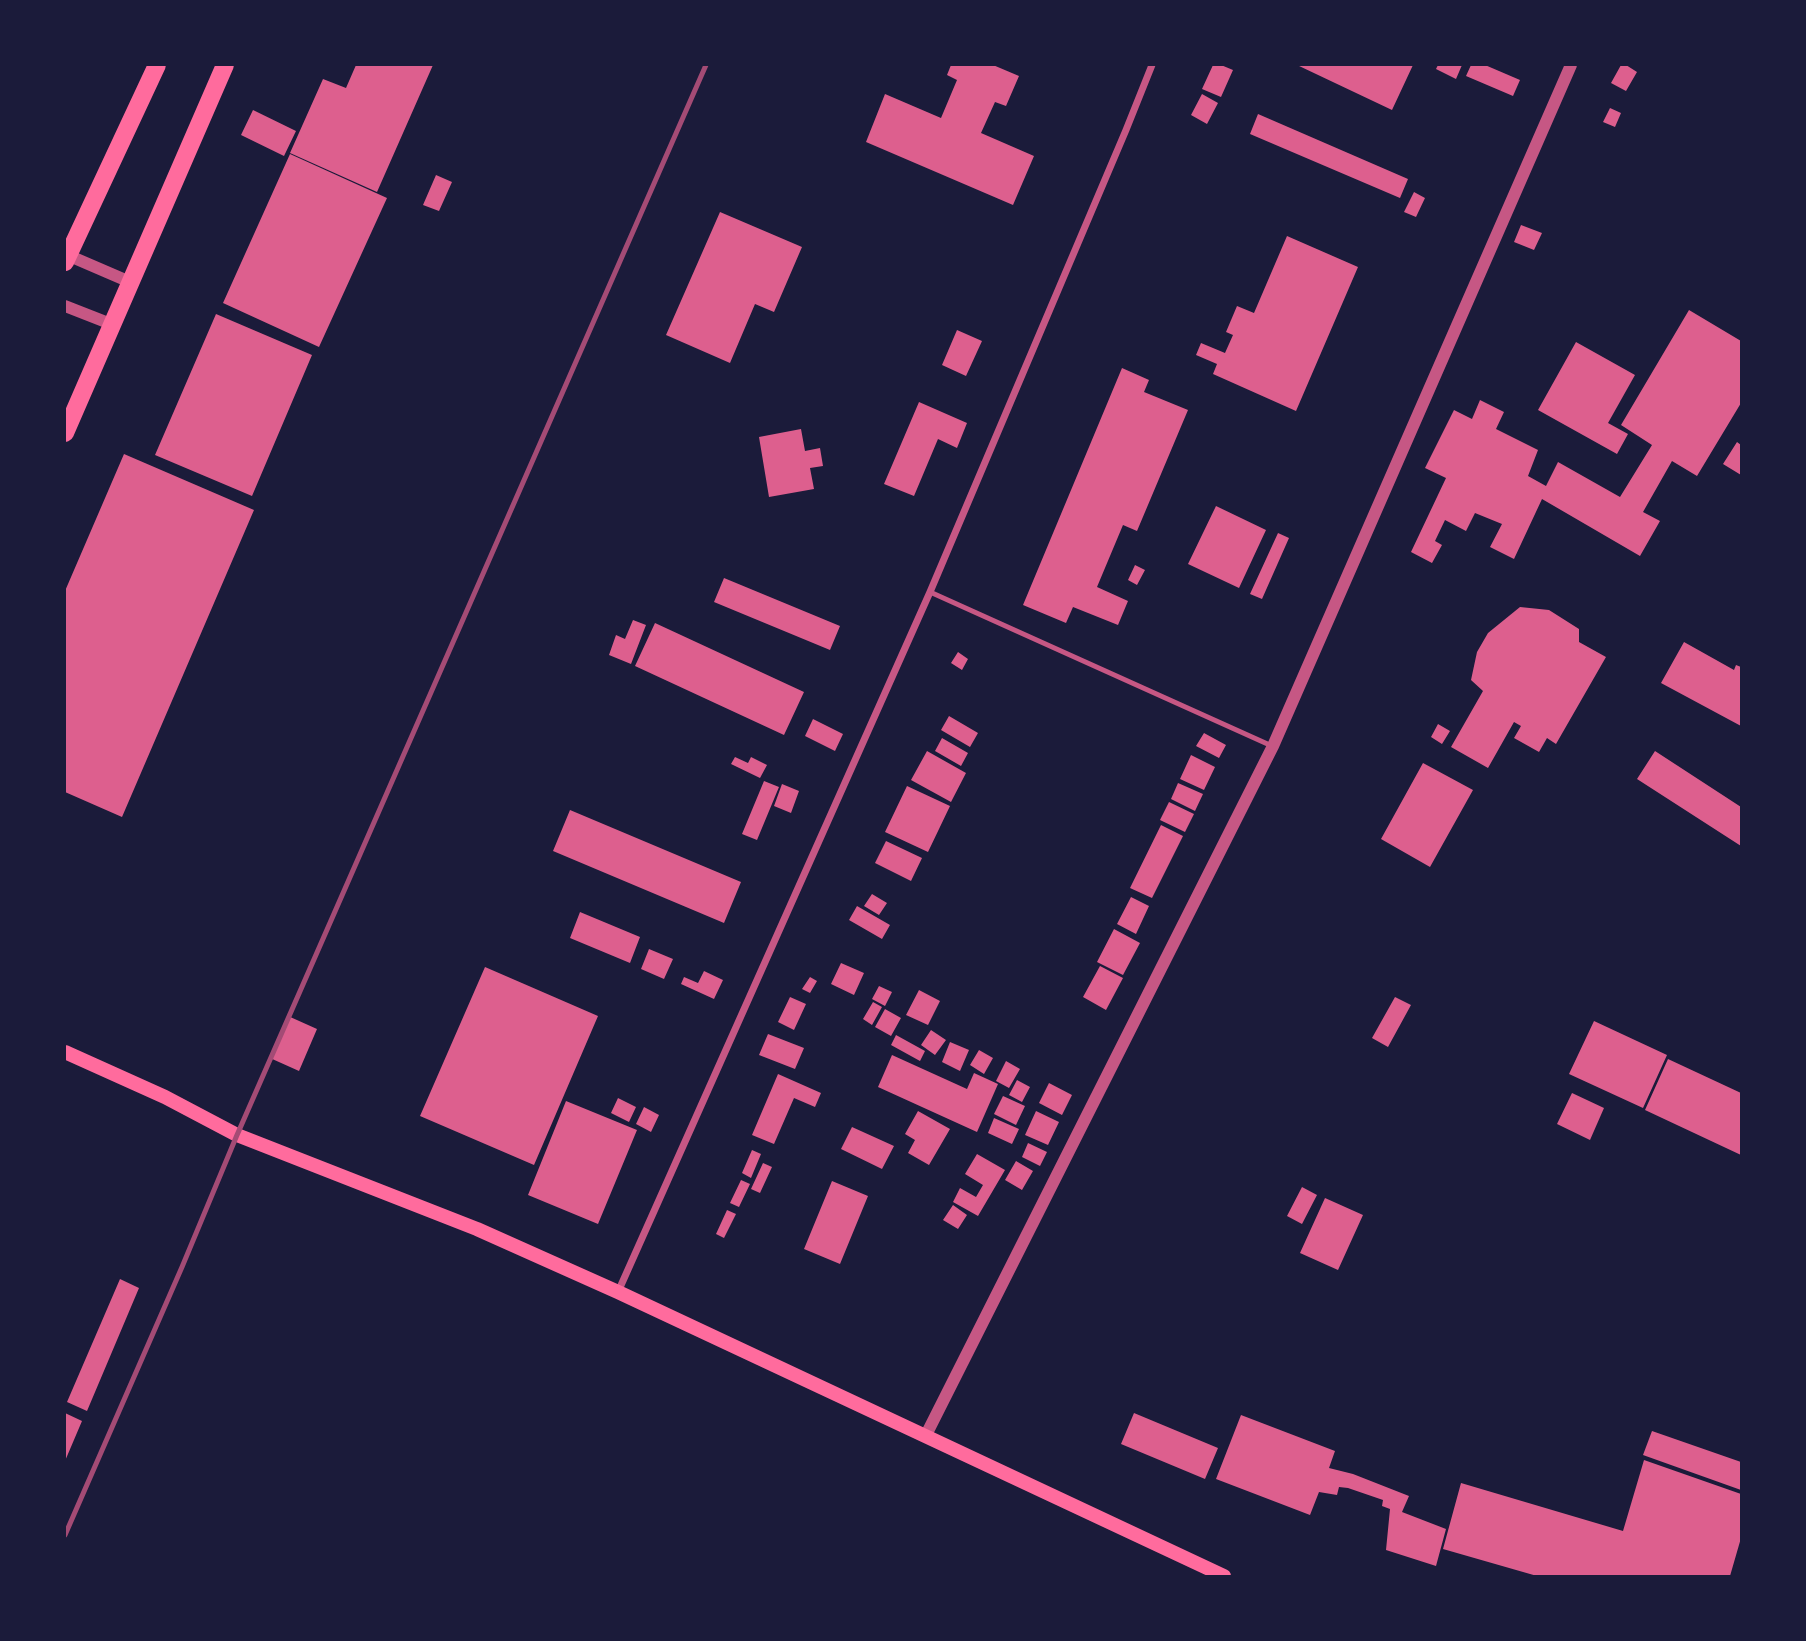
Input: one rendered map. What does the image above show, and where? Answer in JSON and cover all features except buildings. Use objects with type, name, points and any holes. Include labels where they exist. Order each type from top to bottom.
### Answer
[{"type":"main road","points":[[66,257],[157,65]]},
{"type":"main road","points":[[65,433],[225,65]]},
{"type":"main road","points":[[65,1052],[165,1097],[237,1135],[477,1229],[618,1292],[1224,1576]]},
{"type":"street","points":[[618,1292],[930,592],[1152,65]]},
{"type":"street","points":[[926,1435],[1273,747],[1571,65]]},
{"type":"street","points":[[66,257],[130,282]]},
{"type":"street","points":[[65,306],[111,324]]},
{"type":"lane","points":[[930,592],[1273,747]]},
{"type":"railway","points":[[65,1535],[237,1135],[706,65]]}]
